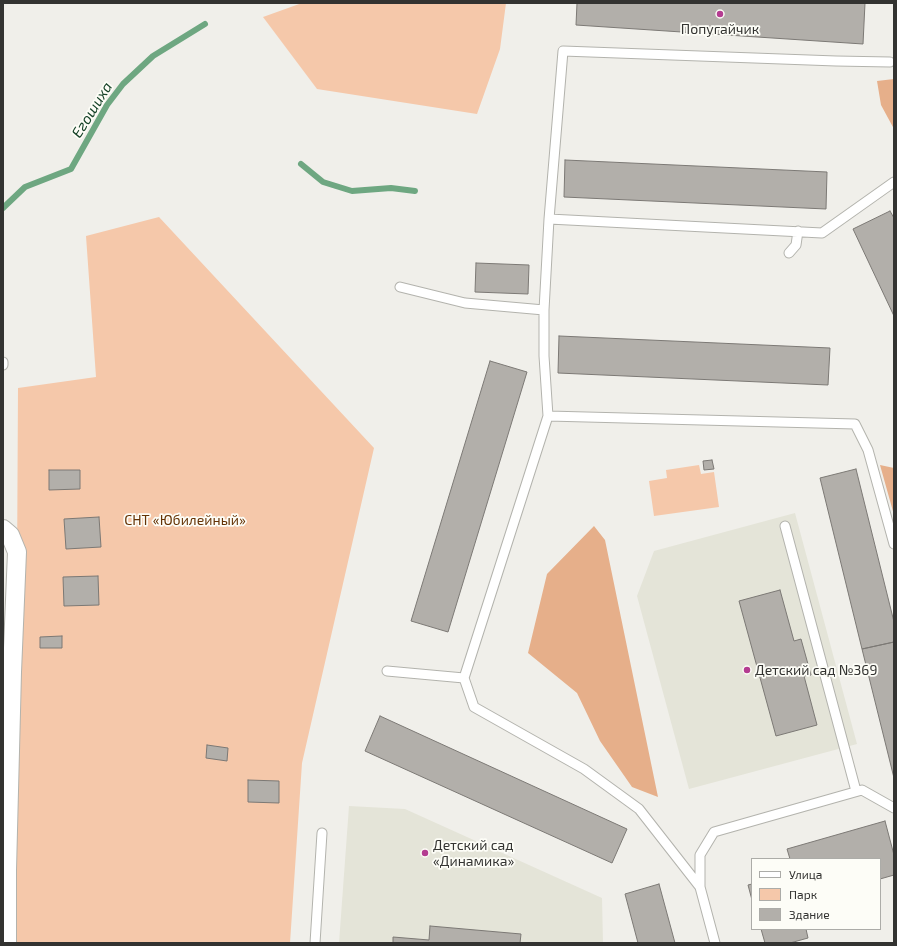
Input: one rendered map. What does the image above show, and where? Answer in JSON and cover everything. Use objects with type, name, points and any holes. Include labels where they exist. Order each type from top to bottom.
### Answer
[{"type":"street","points":[[3,529],[10,535],[17,552],[7,870],[8,943]]},
{"type":"lane","points":[[700,887],[639,809],[584,769],[474,707],[464,678],[548,416],[544,356],[544,310],[549,219],[563,51],[890,62]]},
{"type":"lane","points":[[549,219],[822,233],[894,182]]},
{"type":"lane","points":[[788,253],[796,245],[798,231]]},
{"type":"lane","points":[[400,287],[465,303],[544,310]]},
{"type":"lane","points":[[548,416],[855,424],[868,450],[894,544]]},
{"type":"lane","points":[[785,526],[856,791]]},
{"type":"lane","points":[[387,671],[464,678]]},
{"type":"lane","points":[[715,943],[700,887],[700,855],[714,832],[862,790],[894,808]]},
{"type":"lane","points":[[314,943],[322,833]]},
{"type":"shaded area","points":[[894,79],[894,129],[881,105],[877,81]]},
{"type":"shaded area","points":[[880,465],[894,468],[894,515]]},
{"type":"shaded area","name":"Детский сад №369","points":[[795,513],[857,744],[689,789],[637,596],[654,551]]},
{"type":"shaded area","points":[[594,526],[605,540],[658,797],[632,787],[600,741],[577,693],[528,653],[547,574]]},
{"type":"shaded area","name":"Детский сад «Динамика»","points":[[349,806],[405,809],[602,898],[603,943],[339,943]]},
{"type":"green space","points":[[302,3],[506,3],[500,49],[477,114],[317,89],[263,17]]},
{"type":"green space","name":"СНТ «Юбилейный»","points":[[159,217],[374,448],[302,763],[290,943],[15,943],[18,388],[96,377],[86,236]]},
{"type":"green space","points":[[699,465],[701,474],[714,472],[719,507],[654,516],[649,481],[667,478],[666,470]]},
{"type":"building","name":"Попугайчик","points":[[577,3],[865,3],[863,44],[576,25]]},
{"type":"building","points":[[565,160],[827,172],[826,209],[564,197]]},
{"type":"building","points":[[890,211],[894,218],[894,316],[853,229]]},
{"type":"building","points":[[476,263],[529,265],[528,294],[475,292]]},
{"type":"building","points":[[559,336],[830,348],[828,385],[558,373]]},
{"type":"building","points":[[490,361],[527,372],[448,632],[411,621]]},
{"type":"building","points":[[712,460],[714,469],[704,470],[703,461]]},
{"type":"building","points":[[856,469],[894,622],[894,642],[862,649],[820,478]]},
{"type":"building","points":[[49,470],[80,470],[80,489],[49,490]]},
{"type":"building","points":[[99,517],[101,547],[66,549],[64,519]]},
{"type":"building","points":[[98,576],[99,605],[64,606],[63,577]]},
{"type":"building","points":[[780,590],[794,641],[801,639],[811,675],[804,676],[817,725],[776,736],[739,601]]},
{"type":"building","points":[[62,636],[62,648],[40,648],[40,637]]},
{"type":"building","points":[[894,642],[894,778],[862,649]]},
{"type":"building","points":[[380,716],[627,829],[612,863],[365,751]]},
{"type":"building","points":[[207,745],[228,748],[227,761],[206,758]]},
{"type":"building","points":[[248,780],[279,781],[279,803],[248,802]]},
{"type":"building","points":[[885,821],[894,855],[894,875],[881,879],[881,858],[790,858],[787,849]]},
{"type":"building","points":[[659,884],[675,943],[638,943],[625,894]]},
{"type":"building","points":[[751,884],[751,896],[748,885]]},
{"type":"building","points":[[430,926],[521,934],[520,943],[393,943],[393,937],[429,940]]},
{"type":"building","points":[[761,930],[806,930],[808,938],[790,943],[765,943]]},
{"type":"waterway","name":"Егошиха","points":[[3,208],[25,187],[71,169],[107,105],[123,84],[153,56],[205,24]]},
{"type":"waterway","points":[[301,164],[323,182],[352,191],[391,188],[415,191]]},
{"type":"place","name":"Попугайчик","points":[[720,14]]},
{"type":"place","name":"Детский сад №369","points":[[747,670]]},
{"type":"place","name":"Детский сад «Динамика»","points":[[425,853]]}]
